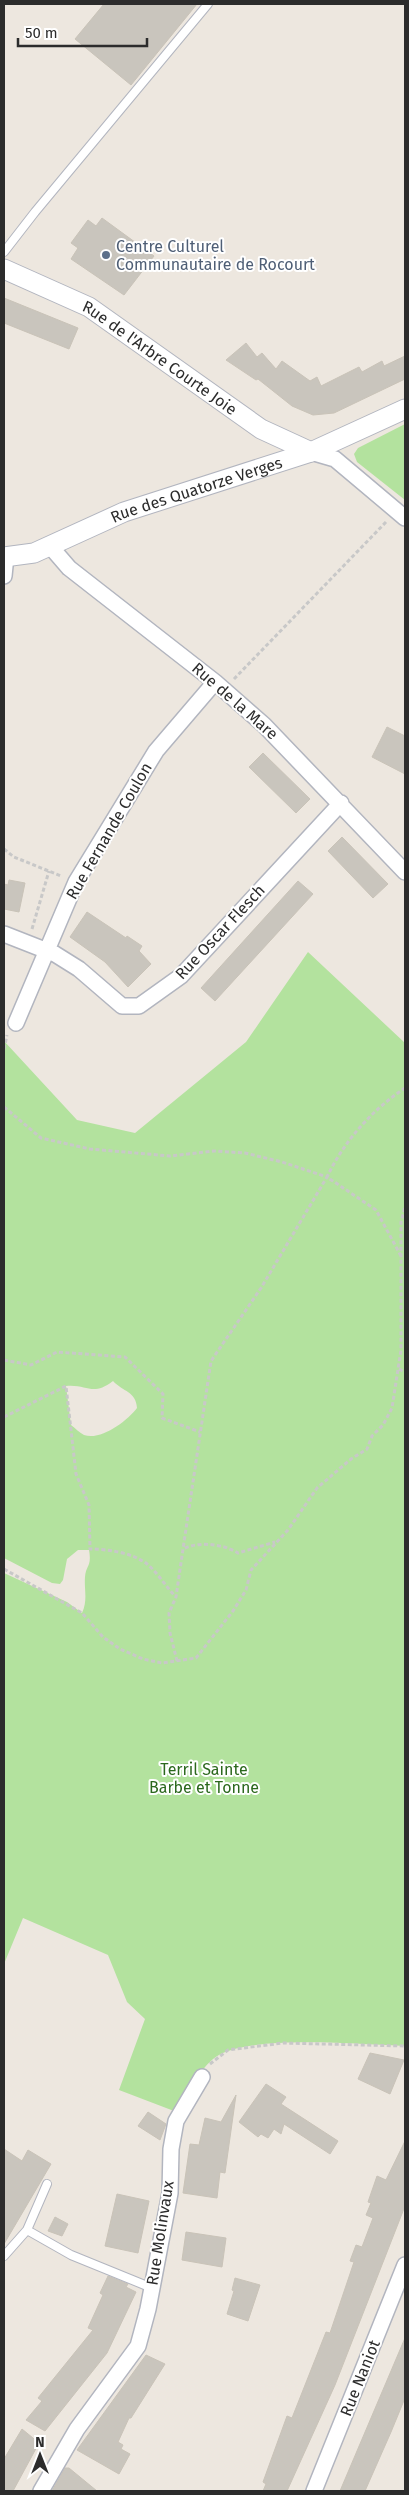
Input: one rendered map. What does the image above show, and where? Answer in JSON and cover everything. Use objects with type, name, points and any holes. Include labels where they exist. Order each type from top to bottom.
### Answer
[{"type":"street","name":"Rue de l'Arbre Courte Joie","points":[[4,269],[89,307],[261,429],[311,452]]},
{"type":"street","name":"Rue des Quatorze Verges","points":[[4,576],[7,568],[5,556],[34,553],[124,512],[311,452],[405,409]]},
{"type":"street","points":[[311,452],[335,459],[401,515]]},
{"type":"street","name":"Rue de la Mare","points":[[50,546],[69,568],[219,686],[264,725],[341,803],[405,872]]},
{"type":"street","name":"Rue Fernande Coulon","points":[[16,1023],[76,882],[156,752],[219,686]]},
{"type":"street","name":"Rue Oscar Flesch","points":[[4,934],[47,949],[79,969],[122,1006],[139,1006],[181,976],[341,803]]},
{"type":"street","name":"Rue Molinvaux","points":[[41,2491],[77,2429],[138,2346],[152,2288],[170,2193],[171,2149],[176,2121],[202,2077]]},
{"type":"street","name":"Rue Naniot","points":[[314,2491],[405,2265]]},
{"type":"lane","points":[[4,252],[208,4]]},
{"type":"lane","points":[[4,2256],[27,2230],[47,2184]]},
{"type":"lane","points":[[27,2230],[71,2255],[152,2288]]},
{"type":"path","points":[[219,686],[401,515]]},
{"type":"path","points":[[4,849],[14,857],[76,882]]},
{"type":"path","points":[[28,942],[49,872]]},
{"type":"path","points":[[177,1661],[170,1633],[170,1613],[176,1597],[212,1361],[261,1288],[337,1157],[356,1131],[405,1088]]},
{"type":"path","points":[[4,1107],[41,1138],[90,1149],[170,1156],[214,1151],[245,1153],[282,1162],[327,1177],[376,1210],[402,1259]]},
{"type":"path","points":[[4,1569],[82,1613],[103,1637],[120,1649],[143,1659],[162,1663],[196,1658],[233,1611],[246,1590],[251,1570],[288,1530],[317,1488],[367,1449],[372,1436],[383,1425],[392,1408],[399,1369],[403,1323],[401,1222],[405,1207]]},
{"type":"path","points":[[4,1360],[31,1365],[57,1352],[125,1357],[163,1394],[162,1418],[200,1432]]},
{"type":"path","points":[[399,1369],[405,1372]]},
{"type":"path","points":[[4,1417],[66,1386],[76,1474],[89,1505],[90,1549],[105,1549],[140,1560],[147,1564],[176,1597]]},
{"type":"path","points":[[183,1549],[191,1544],[229,1547],[238,1553],[276,1542]]},
{"type":"path","points":[[202,2077],[214,2059],[228,2050],[283,2043],[405,2046]]},
{"type":"green space","points":[[405,424],[405,500],[357,462],[354,454],[358,448]]},
{"type":"green space","name":"Terril Sainte Barbe et Tonne","points":[[308,952],[405,1043],[405,2046],[304,2042],[250,2046],[228,2051],[213,2059],[207,2065],[174,2111],[119,2090],[145,2019],[127,2002],[108,1955],[23,1918],[4,1964],[4,1573],[67,1602],[82,1613],[85,1599],[85,1577],[90,1560],[89,1550],[78,1550],[67,1559],[63,1580],[60,1584],[52,1583],[4,1558],[4,1041],[77,1120],[135,1133],[246,1042]],"holes":[[[113,1381],[132,1395],[136,1402],[137,1408],[127,1419],[106,1433],[91,1436],[84,1435],[71,1425],[66,1386],[95,1389],[106,1386]]]},
{"type":"building","points":[[104,4],[197,4],[131,85],[75,39]]},
{"type":"building","points":[[102,218],[154,256],[124,295],[71,259],[78,248],[71,243],[88,220],[96,226]]},
{"type":"building","points":[[4,298],[78,328],[69,349],[4,323]]},
{"type":"building","points":[[246,343],[257,357],[262,353],[276,369],[282,361],[310,381],[317,377],[321,386],[359,367],[362,372],[382,361],[384,366],[405,356],[405,379],[334,413],[313,415],[292,406],[258,379],[256,380],[226,360]]},
{"type":"building","points":[[387,727],[405,736],[405,774],[372,757]]},
{"type":"building","points":[[263,753],[310,799],[296,813],[249,767]]},
{"type":"building","points":[[342,837],[388,884],[373,898],[328,851]]},
{"type":"building","points":[[9,880],[25,883],[19,912],[4,909],[4,884],[8,885]]},
{"type":"building","points":[[298,881],[313,894],[215,1001],[201,988]]},
{"type":"building","points":[[87,912],[126,938],[127,936],[142,946],[139,951],[151,964],[128,987],[105,962],[70,937]]},
{"type":"building","points":[[370,2053],[404,2060],[390,2094],[358,2079]]},
{"type":"building","points":[[266,2084],[286,2097],[281,2104],[338,2141],[330,2154],[284,2124],[281,2134],[274,2129],[268,2138],[261,2134],[258,2137],[239,2122]]},
{"type":"building","points":[[236,2095],[225,2173],[220,2172],[217,2198],[183,2193],[190,2144],[199,2145],[205,2118],[221,2122]]},
{"type":"building","points":[[148,2112],[166,2124],[160,2140],[138,2126]]},
{"type":"building","points":[[405,2141],[405,2206],[335,2385],[287,2491],[263,2491],[266,2484],[263,2482],[287,2416],[292,2418],[326,2332],[330,2333],[354,2262],[350,2261],[356,2245],[362,2247],[373,2218],[366,2215],[371,2203],[368,2202],[377,2176],[386,2180]]},
{"type":"building","points":[[4,2149],[22,2161],[28,2150],[51,2164],[4,2244]]},
{"type":"building","points":[[117,2194],[149,2201],[138,2253],[105,2246]]},
{"type":"building","points":[[55,2217],[68,2224],[62,2236],[48,2231]]},
{"type":"building","points":[[186,2232],[226,2238],[222,2267],[182,2260]]},
{"type":"building","points":[[108,2276],[128,2284],[126,2287],[136,2292],[107,2353],[45,2431],[26,2420],[42,2401],[38,2398],[93,2330],[88,2328],[103,2295],[100,2293]]},
{"type":"building","points":[[235,2278],[260,2285],[248,2321],[227,2314],[234,2291],[232,2290]]},
{"type":"building","points":[[405,2338],[405,2398],[391,2432],[365,2491],[340,2491]]},
{"type":"building","points":[[146,2355],[165,2364],[131,2418],[129,2418],[118,2442],[123,2445],[121,2449],[130,2454],[119,2474],[77,2450]]},
{"type":"building","points":[[22,2429],[39,2443],[13,2491],[4,2491],[4,2459]]},
{"type":"building","points":[[65,2468],[69,2468],[97,2491],[52,2491]]},
{"type":"place","name":"Centre Culturel Communautaire de Rocourt","points":[[106,255]]}]
